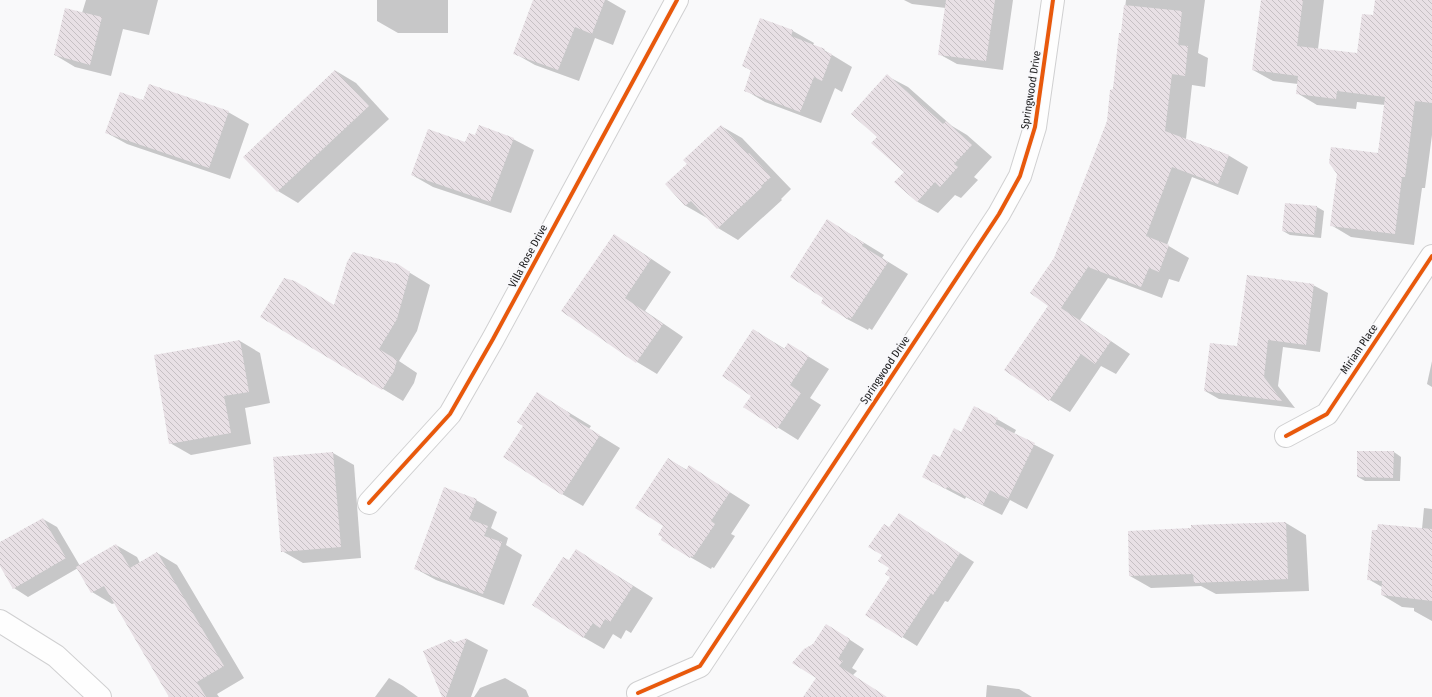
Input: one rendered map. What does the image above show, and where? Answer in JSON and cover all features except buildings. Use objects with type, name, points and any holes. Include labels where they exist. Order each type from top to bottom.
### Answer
[{"type":"street","name":"Villa Rose Drive","points":[[369,503],[450,414],[494,339],[676,0]]},
{"type":"street","name":"Springwood Drive","points":[[638,693],[700,666],[999,214],[1020,176],[1035,126],[1053,0]]},
{"type":"street","name":"Miriam Place","points":[[1286,436],[1327,414],[1428,267]]},
{"type":"street","points":[[0,621],[56,656],[100,697]]},
{"type":"cycle path","points":[[369,503],[450,414],[493,339],[677,0]]},
{"type":"cycle path","points":[[638,693],[700,666],[999,214],[1020,176],[1035,127],[1053,0]]},
{"type":"cycle path","points":[[1286,436],[1327,414],[1432,256]]}]
